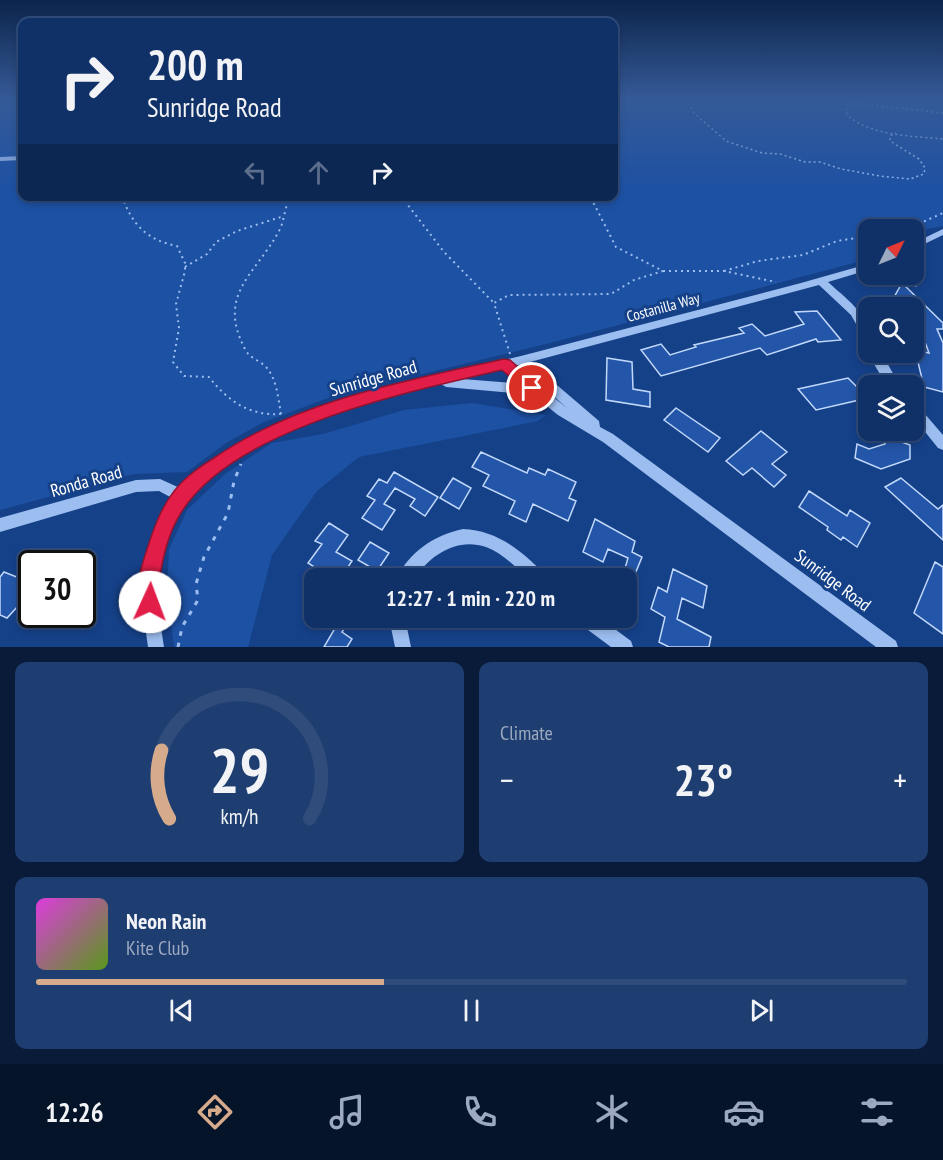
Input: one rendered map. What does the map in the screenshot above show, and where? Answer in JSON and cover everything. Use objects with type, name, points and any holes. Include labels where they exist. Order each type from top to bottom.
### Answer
[{"type":"street","points":[[0,159],[18,158]]},
{"type":"street","points":[[924,241],[943,232]]},
{"type":"street","name":"Costanilla Way","points":[[512,362],[858,270]]},
{"type":"street","points":[[821,281],[858,318]]},
{"type":"street","name":"Sunridge Road","points":[[156,647],[150,617],[149,587],[152,565],[163,528],[181,496],[199,477],[283,420],[332,410],[424,383],[512,362]]},
{"type":"street","name":"Sunridge Road","points":[[512,362],[562,411],[608,438]]},
{"type":"street","name":"Sunridge Road","points":[[512,362],[608,438],[890,647]]},
{"type":"street","points":[[424,383],[453,382],[513,388],[562,411]]},
{"type":"street","points":[[924,422],[943,444]]},
{"type":"street","name":"Ronda Road","points":[[0,525],[136,486],[160,485],[181,496]]},
{"type":"street","points":[[413,568],[432,549],[446,541],[469,537],[486,539],[501,547],[526,568]]},
{"type":"street","points":[[399,628],[403,647]]},
{"type":"street","points":[[599,628],[625,647]]},
{"type":"path","points":[[713,129],[726,141],[762,153],[780,154],[805,162],[820,162],[841,169],[880,176],[910,179],[924,174],[925,168],[919,159],[890,141],[890,136],[897,133]]},
{"type":"path","points":[[882,129],[943,139]]},
{"type":"path","points":[[124,201],[128,216],[135,227],[160,241],[177,246],[185,267],[176,304],[179,328],[173,362],[184,376],[209,377],[235,405],[264,416],[283,420],[272,374],[264,364],[250,357],[245,349],[235,321],[233,302],[259,258],[279,231],[289,201]]},
{"type":"path","points":[[405,201],[433,241],[466,278],[494,303],[512,362]]},
{"type":"path","points":[[593,201],[616,246],[663,272]]},
{"type":"path","points":[[924,220],[943,213]]},
{"type":"path","points":[[185,267],[207,254],[216,243],[237,231],[284,216]]},
{"type":"path","points":[[724,271],[758,261],[803,255],[837,241],[858,238]]},
{"type":"path","points":[[494,303],[509,296],[611,294],[634,280],[663,272],[724,271],[798,287]]},
{"type":"path","points":[[178,647],[182,627],[198,600],[196,584],[204,557],[228,513],[234,481],[248,444]]},
{"type":"shaded area","points":[[0,129],[18,129],[18,201],[618,201],[618,129],[943,129],[943,226],[924,230],[924,219],[858,219],[858,261],[854,263],[550,343],[336,395],[262,423],[226,443],[187,472],[134,474],[0,510]]},
{"type":"shaded area","points":[[472,403],[546,415],[538,421],[359,457],[317,491],[272,555],[248,647],[174,647],[167,594],[169,549],[187,510],[225,474],[272,443],[323,434],[404,410]]},
{"type":"building","points":[[901,285],[904,285],[916,297],[894,297]]},
{"type":"building","points":[[924,304],[943,323],[943,329],[937,329],[943,343],[943,392],[924,387],[924,375],[921,375],[918,363],[924,363],[924,352],[929,353],[924,339]]},
{"type":"building","points":[[817,311],[841,340],[818,342],[816,339],[767,355],[760,348],[661,376],[641,350],[661,344],[670,355],[696,347],[694,345],[744,333],[739,328],[752,324],[765,336],[804,324],[795,312]]},
{"type":"building","points":[[607,358],[632,362],[633,389],[650,392],[650,407],[606,400]]},
{"type":"building","points":[[848,378],[858,388],[858,400],[816,410],[798,389]]},
{"type":"building","points":[[676,408],[720,438],[708,452],[664,420]]},
{"type":"building","points":[[761,431],[787,452],[772,464],[786,475],[774,487],[752,468],[743,475],[726,461]]},
{"type":"building","points":[[885,441],[899,441],[910,445],[910,459],[881,469],[855,458],[857,444],[869,449],[885,444]]},
{"type":"building","points":[[481,452],[527,473],[529,468],[545,475],[548,469],[576,482],[569,498],[576,501],[568,521],[533,504],[526,522],[509,514],[515,501],[483,486],[489,475],[472,467]]},
{"type":"building","points":[[394,472],[438,497],[425,516],[410,506],[415,499],[395,488],[384,504],[395,510],[382,530],[362,518],[375,500],[367,496],[379,479],[387,483]]},
{"type":"building","points":[[453,478],[471,488],[459,509],[440,498]]},
{"type":"building","points":[[901,478],[938,509],[943,505],[943,540],[885,487]]},
{"type":"building","points":[[809,491],[847,516],[850,510],[870,523],[857,547],[843,537],[841,540],[827,530],[828,527],[799,507]]},
{"type":"building","points":[[595,519],[635,541],[632,552],[642,557],[637,569],[625,568],[628,558],[608,549],[603,562],[583,552]]},
{"type":"building","points":[[329,523],[348,535],[336,552],[352,561],[347,568],[316,568],[308,563],[322,544],[315,541]]},
{"type":"building","points":[[370,542],[389,553],[379,568],[372,568],[358,560]]},
{"type":"building","points":[[935,562],[943,567],[943,634],[914,613]]},
{"type":"building","points":[[673,569],[707,586],[703,608],[682,598],[677,619],[711,637],[709,647],[669,647],[659,642],[665,617],[651,609],[658,587],[667,592]]},
{"type":"building","points":[[4,572],[18,578],[18,606],[7,618],[0,615],[0,577]]},
{"type":"building","points":[[331,628],[345,628],[342,632],[352,639],[347,647],[324,647],[334,630]]},
{"type":"route","points":[[150,602],[149,587],[157,545],[163,528],[181,496],[199,477],[248,444],[270,432],[332,410],[424,383],[504,364],[532,388]]}]
